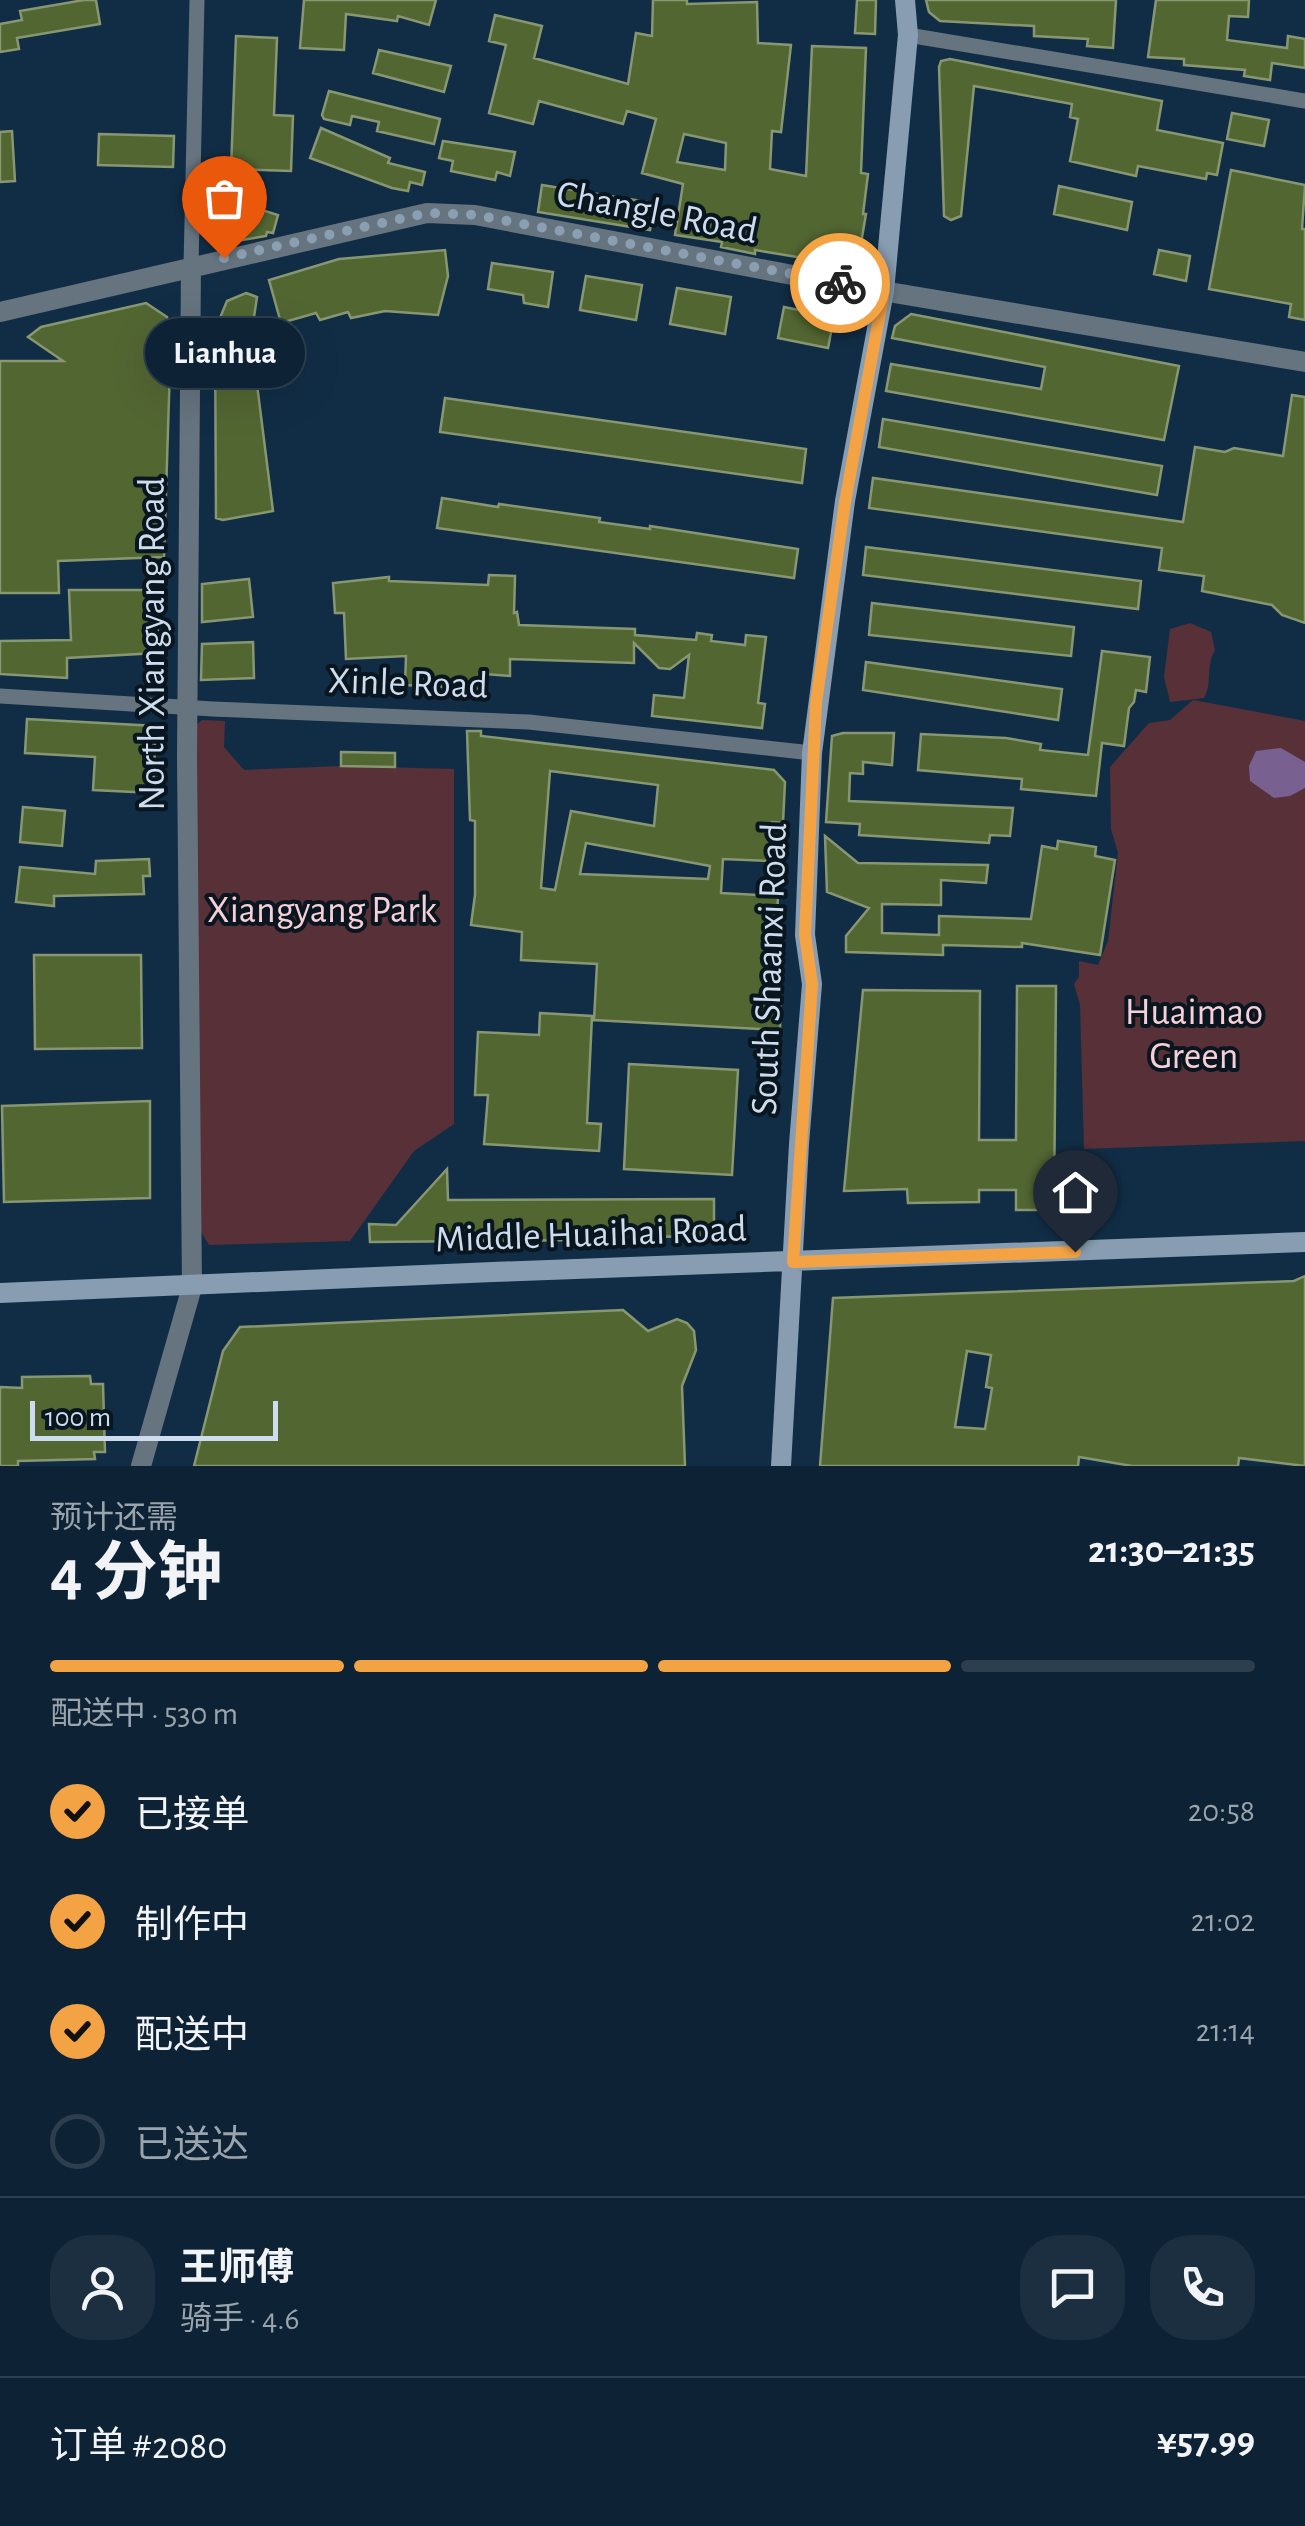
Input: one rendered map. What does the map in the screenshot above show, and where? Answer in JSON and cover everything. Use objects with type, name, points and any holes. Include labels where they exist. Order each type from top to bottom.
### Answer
[{"type":"main road","name":"South Shaanxi Road","points":[[781,1466],[812,984],[805,935],[812,753],[845,502],[884,291],[908,35],[905,0]]},
{"type":"main road","name":"Middle Huaihai Road","points":[[0,1294],[1305,1242]]},
{"type":"street","name":"North Xiangyang Road","points":[[141,1466],[192,1288],[188,707],[197,0]]},
{"type":"street","points":[[908,35],[1305,100]]},
{"type":"street","name":"Changle Road","points":[[0,312],[427,213],[475,215],[884,291],[1305,362]]},
{"type":"street","name":"Xinle Road","points":[[0,696],[529,722],[812,753]]},
{"type":"green space","points":[[1190,623],[1211,632],[1215,650],[1207,692],[1204,698],[1170,702],[1164,677],[1170,629]]},
{"type":"green space","name":"Huaimao Green","points":[[1193,700],[1305,721],[1305,1141],[1084,1149],[1080,1005],[1074,984],[1079,977],[1079,961],[1098,965],[1108,941],[1118,853],[1111,829],[1110,767],[1149,723],[1170,720]]},
{"type":"green space","name":"Xiangyang Park","points":[[202,720],[225,721],[224,747],[244,770],[341,766],[454,769],[454,1124],[414,1151],[350,1241],[209,1245],[200,1230],[192,728]]},
{"type":"shaded area","points":[[1281,748],[1305,762],[1305,788],[1290,796],[1274,798],[1250,781],[1249,766],[1256,751]]},
{"type":"building","points":[[96,0],[100,24],[17,38],[19,49],[0,52],[0,24],[22,20],[20,11]]},
{"type":"building","points":[[304,0],[436,0],[429,25],[398,16],[397,21],[346,14],[344,50],[300,48]]},
{"type":"building","points":[[653,0],[687,0],[687,4],[757,2],[758,43],[791,45],[781,132],[772,131],[770,169],[806,176],[812,46],[866,48],[861,173],[868,174],[857,267],[755,250],[755,254],[721,247],[722,242],[675,235],[683,184],[642,173],[656,119],[627,111],[623,124],[539,101],[533,124],[489,113],[506,45],[489,41],[495,15],[542,26],[534,58],[628,84],[636,33],[652,36]],"holes":[[[684,134],[726,143],[725,170],[677,162]]]},
{"type":"building","points":[[857,0],[876,0],[875,34],[855,33]]},
{"type":"building","points":[[926,0],[1116,0],[1113,48],[1087,46],[1088,39],[1034,36],[1034,26],[940,21],[929,12]]},
{"type":"building","points":[[1156,0],[1249,0],[1248,17],[1229,16],[1227,40],[1287,48],[1288,36],[1305,39],[1305,68],[1272,63],[1270,80],[1244,76],[1245,70],[1184,65],[1184,59],[1148,57]]},
{"type":"building","points":[[236,36],[277,38],[274,115],[293,116],[291,171],[231,169]]},
{"type":"building","points":[[379,50],[451,66],[444,92],[373,73]]},
{"type":"building","points":[[950,59],[1162,101],[1157,130],[1223,143],[1217,175],[1207,173],[1206,179],[1138,166],[1136,176],[1070,161],[1078,119],[1070,117],[1072,104],[974,86],[961,216],[951,220],[944,216],[939,67],[941,61]]},
{"type":"building","points":[[329,91],[440,119],[434,144],[377,131],[379,122],[352,116],[350,125],[324,119]]},
{"type":"building","points":[[1232,113],[1269,120],[1264,146],[1227,139]]},
{"type":"building","points":[[321,128],[390,158],[388,163],[425,172],[422,185],[410,182],[408,191],[392,188],[310,158]]},
{"type":"building","points":[[12,131],[15,181],[0,182],[0,132]]},
{"type":"building","points":[[99,134],[174,136],[173,167],[98,165]]},
{"type":"building","points":[[443,141],[515,152],[510,176],[497,172],[495,180],[451,171],[453,161],[439,158]]},
{"type":"building","points":[[1231,170],[1305,185],[1305,320],[1289,317],[1291,304],[1209,289]]},
{"type":"building","points":[[542,185],[654,203],[650,230],[538,212]]},
{"type":"building","points":[[1059,186],[1132,202],[1127,230],[1054,214]]},
{"type":"building","points":[[222,195],[246,197],[246,205],[278,215],[273,233],[242,240],[247,221],[221,220]]},
{"type":"building","points":[[445,250],[448,276],[438,315],[385,311],[351,318],[348,312],[320,320],[316,313],[281,323],[269,280],[339,259]]},
{"type":"building","points":[[1159,250],[1190,256],[1186,281],[1154,274]]},
{"type":"building","points":[[492,263],[553,272],[548,307],[524,303],[523,295],[488,289]]},
{"type":"building","points":[[586,276],[642,285],[636,320],[580,310]]},
{"type":"building","points":[[677,288],[731,297],[725,334],[670,324]]},
{"type":"building","points":[[246,293],[257,297],[251,337],[273,511],[223,520],[216,518],[215,330],[227,301]]},
{"type":"building","points":[[146,303],[167,317],[171,334],[164,557],[58,561],[59,593],[0,593],[0,361],[63,361],[28,337],[41,327]]},
{"type":"building","points":[[784,307],[834,317],[828,348],[778,338]]},
{"type":"building","points":[[911,314],[1179,366],[1164,440],[886,391],[891,364],[1041,389],[1045,367],[892,338],[895,326]]},
{"type":"building","points":[[1292,395],[1305,397],[1305,623],[1282,615],[1272,605],[1202,591],[1204,576],[1159,570],[1162,548],[869,508],[873,478],[1183,522],[1195,447],[1283,456]]},
{"type":"building","points":[[445,398],[806,449],[802,483],[440,432]]},
{"type":"building","points":[[883,419],[1162,466],[1157,495],[879,447]]},
{"type":"building","points":[[442,498],[798,549],[794,578],[437,528]]},
{"type":"building","points":[[866,547],[1141,581],[1138,609],[863,575]]},
{"type":"building","points":[[489,575],[515,576],[514,613],[517,612],[519,625],[635,629],[635,635],[696,640],[697,633],[712,635],[711,641],[745,645],[746,635],[766,637],[758,703],[765,704],[762,728],[652,716],[654,695],[684,698],[689,655],[670,669],[659,668],[634,643],[634,663],[510,659],[510,676],[485,674],[484,689],[405,685],[406,656],[346,659],[344,613],[335,613],[333,583],[389,577],[389,581],[488,585]]},
{"type":"building","points":[[249,579],[253,617],[202,622],[202,584]]},
{"type":"building","points":[[69,590],[159,590],[157,653],[67,658],[67,678],[0,674],[0,641],[71,640]]},
{"type":"building","points":[[872,603],[1074,627],[1071,656],[869,635]]},
{"type":"building","points":[[253,642],[254,678],[201,680],[202,644]]},
{"type":"building","points":[[1102,651],[1150,657],[1146,692],[1136,690],[1129,708],[1124,746],[1102,743],[1096,796],[1021,789],[1022,779],[918,770],[921,734],[1006,738],[1041,744],[1040,750],[1088,755]]},
{"type":"building","points":[[866,662],[1062,689],[1058,720],[863,690]]},
{"type":"building","points":[[27,719],[156,726],[153,793],[93,790],[95,757],[25,753]]},
{"type":"building","points":[[467,731],[481,731],[481,736],[774,770],[785,782],[783,823],[772,822],[770,861],[723,859],[721,893],[778,896],[776,943],[782,943],[780,1030],[594,1020],[597,964],[521,960],[522,932],[471,925],[475,821],[470,820]],"holes":[[[550,771],[658,785],[654,826],[571,811],[555,890],[541,888]],[[586,843],[710,866],[708,879],[580,874]]]},
{"type":"building","points":[[894,733],[892,765],[863,762],[863,774],[850,773],[849,801],[1013,808],[1010,836],[990,835],[989,843],[859,835],[860,824],[826,822],[832,736]]},
{"type":"building","points":[[341,752],[395,753],[395,767],[341,766]]},
{"type":"building","points":[[23,807],[65,811],[62,846],[20,842]]},
{"type":"building","points":[[825,836],[858,863],[988,865],[986,883],[941,880],[941,905],[882,904],[882,933],[939,935],[939,916],[1031,919],[1042,846],[1057,849],[1058,841],[1096,847],[1095,856],[1115,860],[1100,955],[1022,943],[1022,947],[943,945],[943,955],[846,952],[846,936],[869,908],[827,892]]},
{"type":"building","points":[[149,859],[150,876],[143,876],[144,894],[54,896],[54,906],[16,902],[20,867],[95,874],[96,861]]},
{"type":"building","points":[[34,955],[141,955],[142,1048],[35,1049]]},
{"type":"building","points":[[1017,986],[1056,986],[1054,1210],[1016,1210],[1016,1190],[979,1190],[979,1202],[908,1203],[907,1189],[844,1191],[863,990],[980,991],[979,1140],[1016,1140]]},
{"type":"building","points":[[540,1013],[592,1016],[587,1123],[601,1124],[599,1151],[484,1144],[488,1095],[475,1095],[478,1032],[539,1035]]},
{"type":"building","points":[[629,1064],[738,1070],[732,1175],[624,1169]]},
{"type":"building","points":[[150,1101],[150,1198],[4,1202],[2,1106]]},
{"type":"building","points":[[447,1169],[448,1200],[714,1199],[714,1237],[370,1242],[369,1224],[396,1225]]},
{"type":"building","points":[[1305,1276],[1305,1466],[1239,1458],[1238,1466],[1132,1466],[1079,1457],[1078,1466],[820,1466],[833,1298],[1294,1281]],"holes":[[[967,1351],[991,1355],[986,1387],[992,1388],[985,1429],[955,1427]]]},
{"type":"building","points":[[623,1310],[648,1331],[677,1319],[694,1331],[696,1350],[682,1386],[685,1466],[194,1466],[223,1351],[240,1327]]},
{"type":"building","points":[[90,1376],[91,1384],[103,1384],[105,1452],[94,1452],[95,1459],[18,1461],[18,1466],[0,1466],[0,1387],[22,1388],[22,1377]]},
{"type":"way so far","points":[[224,258],[427,213],[475,215],[840,283]]},
{"type":"place","name":"Lianhua","points":[[224,258]]},
{"type":"route","points":[[840,283],[884,291],[845,502],[816,703],[805,935],[812,984],[793,1262],[1075,1252]]}]
